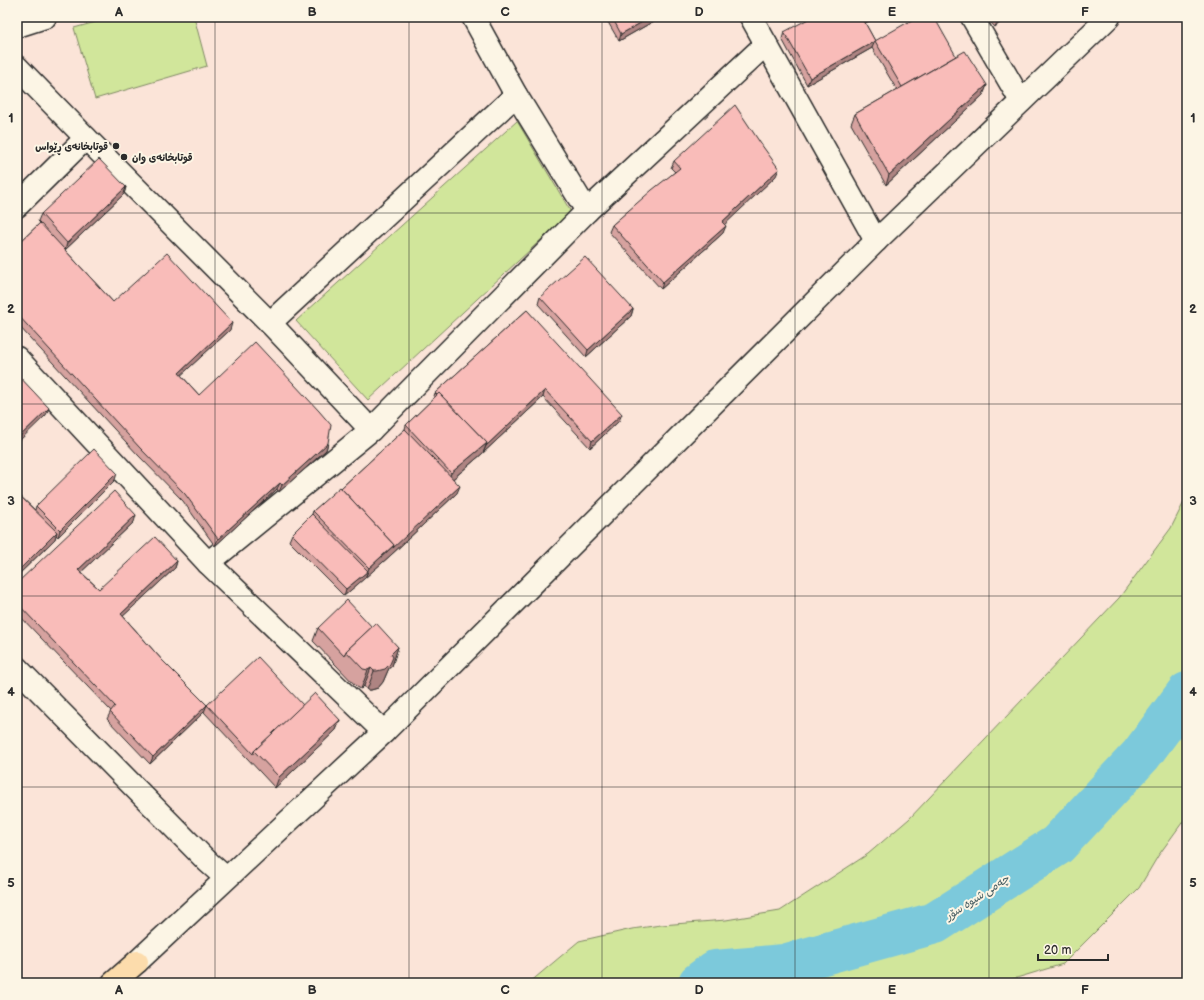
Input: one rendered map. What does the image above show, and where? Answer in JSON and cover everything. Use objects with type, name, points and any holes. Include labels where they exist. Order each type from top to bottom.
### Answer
[{"type":"highway","points":[[113,983],[137,962]]},
{"type":"highway","points":[[128,983],[137,962]]},
{"type":"street","points":[[17,26],[45,17]]},
{"type":"street","points":[[474,17],[516,95],[587,211]]},
{"type":"street","points":[[751,17],[876,241]]},
{"type":"street","points":[[972,17],[1021,102]]},
{"type":"street","points":[[137,962],[384,732],[876,241],[1109,17]]},
{"type":"street","points":[[208,563],[371,430],[587,211],[766,44]]},
{"type":"street","points":[[17,67],[270,323],[371,430]]},
{"type":"street","points":[[270,323],[516,95]]},
{"type":"street","points":[[17,206],[86,138]]},
{"type":"street","points":[[17,358],[208,563],[384,732]]},
{"type":"street","points":[[17,668],[208,862],[226,878]]},
{"type":"green space","points":[[114,17],[194,17],[207,66],[95,99],[74,28]]},
{"type":"green space","points":[[517,121],[571,212],[368,400],[296,321]]},
{"type":"green space","points":[[1187,496],[1187,816],[1158,856],[1139,888],[1063,964],[1000,983],[529,983],[579,941],[632,929],[661,925],[726,920],[780,911],[868,854],[909,819],[1119,598],[1171,528]]},
{"type":"building","points":[[612,17],[651,17],[621,34]]},
{"type":"building","points":[[812,17],[866,17],[863,19],[875,41],[810,78],[784,32]]},
{"type":"building","points":[[917,17],[934,17],[956,56],[902,87],[875,41]]},
{"type":"building","points":[[965,51],[987,85],[889,175],[855,114]]},
{"type":"building","points":[[17,78],[21,82],[17,86]]},
{"type":"building","points":[[735,105],[779,169],[722,222],[726,226],[663,282],[612,225],[680,168],[674,161]]},
{"type":"building","points":[[99,159],[126,187],[67,243],[41,214]]},
{"type":"building","points":[[40,223],[113,302],[167,253],[232,323],[179,373],[199,395],[255,342],[331,425],[328,443],[282,485],[280,483],[218,539],[185,494],[140,448],[17,314],[17,245]]},
{"type":"building","points":[[585,257],[633,309],[588,350],[540,297]]},
{"type":"building","points":[[527,310],[622,414],[592,441],[545,390],[486,446],[487,443],[439,393],[437,395],[435,393]]},
{"type":"building","points":[[17,374],[49,408],[17,439]]},
{"type":"building","points":[[439,393],[487,443],[451,473],[406,425]]},
{"type":"building","points":[[405,429],[460,486],[393,548],[394,545],[341,488]]},
{"type":"building","points":[[94,449],[117,473],[60,530],[36,506]]},
{"type":"building","points":[[340,487],[394,545],[369,568],[313,511]]},
{"type":"building","points":[[114,491],[136,515],[78,570],[99,589],[155,537],[177,561],[121,614],[162,660],[207,705],[153,757],[110,712],[115,706],[17,603],[17,583]]},
{"type":"building","points":[[17,493],[57,532],[17,572]]},
{"type":"building","points":[[312,514],[368,571],[346,589],[292,534]]},
{"type":"building","points":[[347,600],[372,627],[346,651],[344,656],[318,628]]},
{"type":"building","points":[[376,623],[398,647],[391,654],[393,657],[390,664],[385,669],[374,671],[371,668],[368,670],[363,669],[346,651]]},
{"type":"building","points":[[258,657],[303,705],[254,751],[253,754],[207,705]]},
{"type":"building","points":[[315,693],[340,720],[279,777],[254,751]]},
{"type":"waterway","name":"چەمی شیوە سۆر","points":[[699,983],[715,971],[784,965],[935,923],[1057,845],[1141,755],[1187,693]]},
{"type":"place","name":"قوتابخانەی ڕێواس","points":[[116,146]]},
{"type":"place","name":"قوتابخانەی وان","points":[[124,157]]}]
